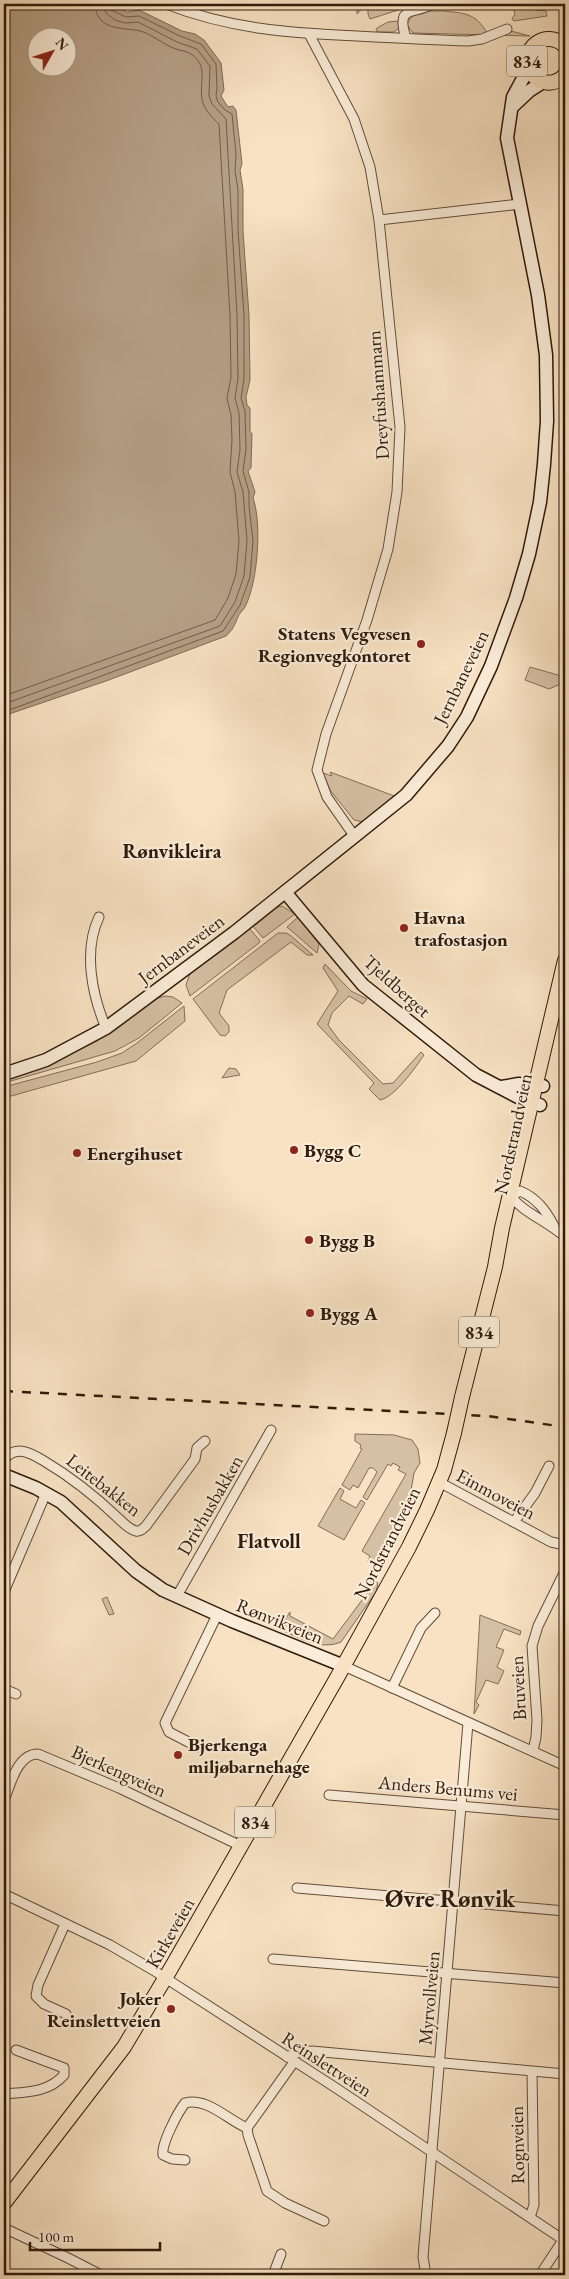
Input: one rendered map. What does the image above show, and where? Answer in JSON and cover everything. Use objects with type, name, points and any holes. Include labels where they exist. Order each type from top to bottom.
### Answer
[{"type":"main road","name":"834","points":[[564,77],[554,82],[543,82],[533,77],[528,68],[527,58],[533,45],[541,40],[559,43],[565,29]]},
{"type":"main road","name":"Nordstrandveien","points":[[344,1666],[409,1547],[439,1482],[454,1433],[495,1267],[516,1197],[554,1006],[565,966]]},
{"type":"main road","name":"Kirkeveien","points":[[4,2203],[124,2047],[166,1978],[344,1666]]},
{"type":"street","points":[[166,4],[210,20],[246,27],[309,34],[468,41],[487,37],[507,29]]},
{"type":"street","points":[[406,38],[402,21],[406,14],[411,10],[431,4]]},
{"type":"street","name":"Dreyfushammarn","points":[[309,34],[358,127],[370,167],[379,220],[400,427],[397,492],[388,549],[379,583],[326,734],[317,770],[328,797],[355,837]]},
{"type":"street","name":"Jernbaneveien","points":[[4,1074],[46,1060],[106,1028],[285,892],[406,795],[428,772],[467,717],[504,633],[528,554],[540,502],[544,464],[547,376],[538,296],[507,138],[513,97],[528,68]]},
{"type":"street","points":[[512,106],[543,82]]},
{"type":"street","points":[[379,220],[520,204]]},
{"type":"street","name":"Tjeldberget","points":[[285,892],[363,985],[476,1075],[535,1104]]},
{"type":"street","points":[[100,917],[94,930],[91,962],[94,997],[106,1028]]},
{"type":"street","name":"Tjeldberget","points":[[502,1087],[539,1086]]},
{"type":"street","points":[[516,1197],[554,1226],[565,1237]]},
{"type":"street","points":[[516,1197],[538,1203],[554,1226]]},
{"type":"street","name":"Drivhusbakken","points":[[177,1596],[271,1430]]},
{"type":"street","name":"Leitebakken","points":[[4,1460],[8,1454],[14,1451],[29,1452],[77,1482],[123,1523],[135,1531],[141,1530],[146,1526],[195,1460],[197,1448],[205,1441]]},
{"type":"street","points":[[514,1522],[535,1493],[549,1466]]},
{"type":"street","name":"Rønvikveien","points":[[4,1475],[46,1493],[72,1511],[136,1571],[177,1596],[217,1615],[344,1666],[468,1724],[565,1766]]},
{"type":"street","name":"Einmoveien","points":[[439,1482],[551,1542],[565,1545]]},
{"type":"street","points":[[4,1592],[46,1493]]},
{"type":"street","name":"Bruveien","points":[[532,1751],[536,1737],[537,1720],[532,1646],[538,1626],[565,1571]]},
{"type":"street","points":[[392,1688],[421,1628],[435,1613]]},
{"type":"street","points":[[198,1747],[169,1732],[165,1723],[217,1615]]},
{"type":"street","points":[[4,1689],[16,1694]]},
{"type":"street","name":"Myrvollveien","points":[[426,2275],[423,2257],[431,2152],[468,1724]]},
{"type":"street","name":"Bjerkengveien","points":[[4,1800],[21,1763],[29,1756],[38,1754],[119,1788],[241,1846]]},
{"type":"street","name":"Anders Benums vei","points":[[329,1795],[565,1815]]},
{"type":"street","points":[[297,1888],[565,1911]]},
{"type":"street","name":"Reinslettveien","points":[[4,1894],[110,1945],[166,1978],[564,2241]]},
{"type":"street","points":[[65,1924],[38,1985],[36,1996],[44,2004],[66,2014]]},
{"type":"street","points":[[274,1959],[565,1983]]},
{"type":"street","points":[[4,2094],[43,2090],[57,2084],[64,2075],[64,2068],[16,2050]]},
{"type":"street","points":[[324,2221],[285,2203],[267,2191],[248,2135],[247,2128],[291,2059],[299,2052],[312,2051],[565,2074]]},
{"type":"street","name":"Rognveien","points":[[530,2217],[534,2205],[532,2072]]},
{"type":"street","points":[[185,2160],[172,2159],[164,2155],[162,2150],[173,2124],[185,2103],[200,2103],[210,2106],[247,2128]]},
{"type":"street","points":[[4,2228],[101,2275]]},
{"type":"street","points":[[540,2275],[564,2241]]},
{"type":"street","points":[[273,2275],[281,2254]]},
{"type":"street","points":[[4,2266],[5,2275]]},
{"type":"shaded area","points":[[357,4],[417,4],[370,19],[368,5],[365,5],[357,14]]},
{"type":"shaded area","points":[[468,4],[497,4],[491,9],[487,9]]},
{"type":"shaded area","points":[[512,4],[535,4],[536,10],[546,11],[547,16],[514,21],[512,19],[515,14]]},
{"type":"shaded area","points":[[443,11],[469,15],[483,26],[487,33],[507,30],[530,36],[413,33],[407,25],[412,16],[422,12]]},
{"type":"shaded area","points":[[398,21],[399,28],[394,32],[377,32],[376,30],[388,22]]},
{"type":"shaded area","points":[[530,667],[565,677],[563,683],[549,689],[525,680]]},
{"type":"shaded area","points":[[330,772],[397,797],[363,822],[354,820],[330,790],[323,773],[332,776]]},
{"type":"shaded area","points":[[282,906],[295,914],[263,938],[252,925],[272,909]]},
{"type":"shaded area","points":[[298,917],[319,944],[317,953],[287,927]]},
{"type":"shaded area","points":[[249,928],[260,941],[259,943],[190,996],[186,985],[190,973]]},
{"type":"shaded area","points":[[278,933],[290,935],[313,955],[307,955],[291,942],[227,990],[219,1013],[229,1026],[229,1032],[225,1036],[220,1035],[193,999]]},
{"type":"shaded area","points":[[325,964],[351,991],[367,999],[363,1004],[349,996],[332,1013],[328,1025],[339,1040],[383,1084],[393,1083],[421,1052],[424,1055],[404,1081],[386,1098],[380,1100],[369,1089],[374,1083],[317,1024],[338,991],[323,968]]},
{"type":"shaded area","points":[[165,996],[173,997],[182,1003],[139,1038],[115,1051],[4,1083],[4,1079],[43,1067],[97,1041],[158,998]]},
{"type":"shaded area","points":[[184,1006],[185,1021],[136,1061],[4,1098],[4,1087],[97,1062],[122,1053]]},
{"type":"shaded area","points":[[229,1068],[236,1069],[240,1075],[222,1078]]},
{"type":"shaded area","points":[[355,1434],[394,1435],[412,1440],[418,1449],[420,1463],[414,1473],[406,1520],[389,1541],[374,1566],[368,1561],[370,1556],[362,1551],[406,1474],[398,1470],[400,1467],[393,1463],[391,1466],[388,1464],[367,1500],[363,1497],[377,1472],[373,1468],[369,1468],[358,1488],[353,1485],[350,1490],[342,1485],[362,1449],[360,1448],[361,1445],[355,1441]]},
{"type":"shaded area","points":[[340,1488],[344,1491],[340,1499],[356,1508],[361,1500],[365,1503],[344,1540],[318,1526]]},
{"type":"shaded area","points":[[372,1579],[378,1583],[376,1592],[341,1642],[325,1645],[317,1644],[279,1629],[290,1612],[290,1616],[333,1639],[371,1588],[368,1586]]},
{"type":"shaded area","points":[[107,1597],[114,1614],[109,1615],[102,1599]]},
{"type":"shaded area","points":[[480,1615],[521,1631],[520,1635],[504,1629],[496,1647],[504,1650],[497,1667],[504,1671],[498,1684],[486,1680],[476,1702],[479,1705],[474,1714]]},
{"type":"water","points":[[4,4],[113,4],[127,12],[139,10],[182,31],[195,34],[204,40],[221,63],[224,90],[221,96],[228,107],[233,106],[236,110],[242,164],[240,170],[243,189],[243,231],[249,315],[250,380],[246,397],[247,405],[250,408],[250,431],[252,434],[251,468],[248,471],[255,492],[253,498],[256,509],[258,537],[256,568],[245,607],[226,636],[106,681],[4,717]]},
{"type":"railway","points":[[4,1391],[487,1416],[565,1427]]},
{"type":"place","name":"Statens Vegvesen Regionvegkontoret","points":[[421,644]]},
{"type":"place","name":"Havna trafostasjon","points":[[404,928]]},
{"type":"place","name":"Bygg C","points":[[294,1150]]},
{"type":"place","name":"Energihuset","points":[[77,1153]]},
{"type":"place","name":"Bygg B","points":[[309,1240]]},
{"type":"place","name":"Bygg A","points":[[310,1313]]},
{"type":"place","name":"Bjerkenga miljøbarnehage","points":[[178,1755]]},
{"type":"place","name":"Joker Reinslettveien","points":[[171,2009]]},
{"type":"district","name":"Rønvikleira","points":[[172,851]]},
{"type":"district","name":"Flatvoll","points":[[269,1541]]},
{"type":"district","name":"Øvre Rønvik","points":[[450,1898]]}]
